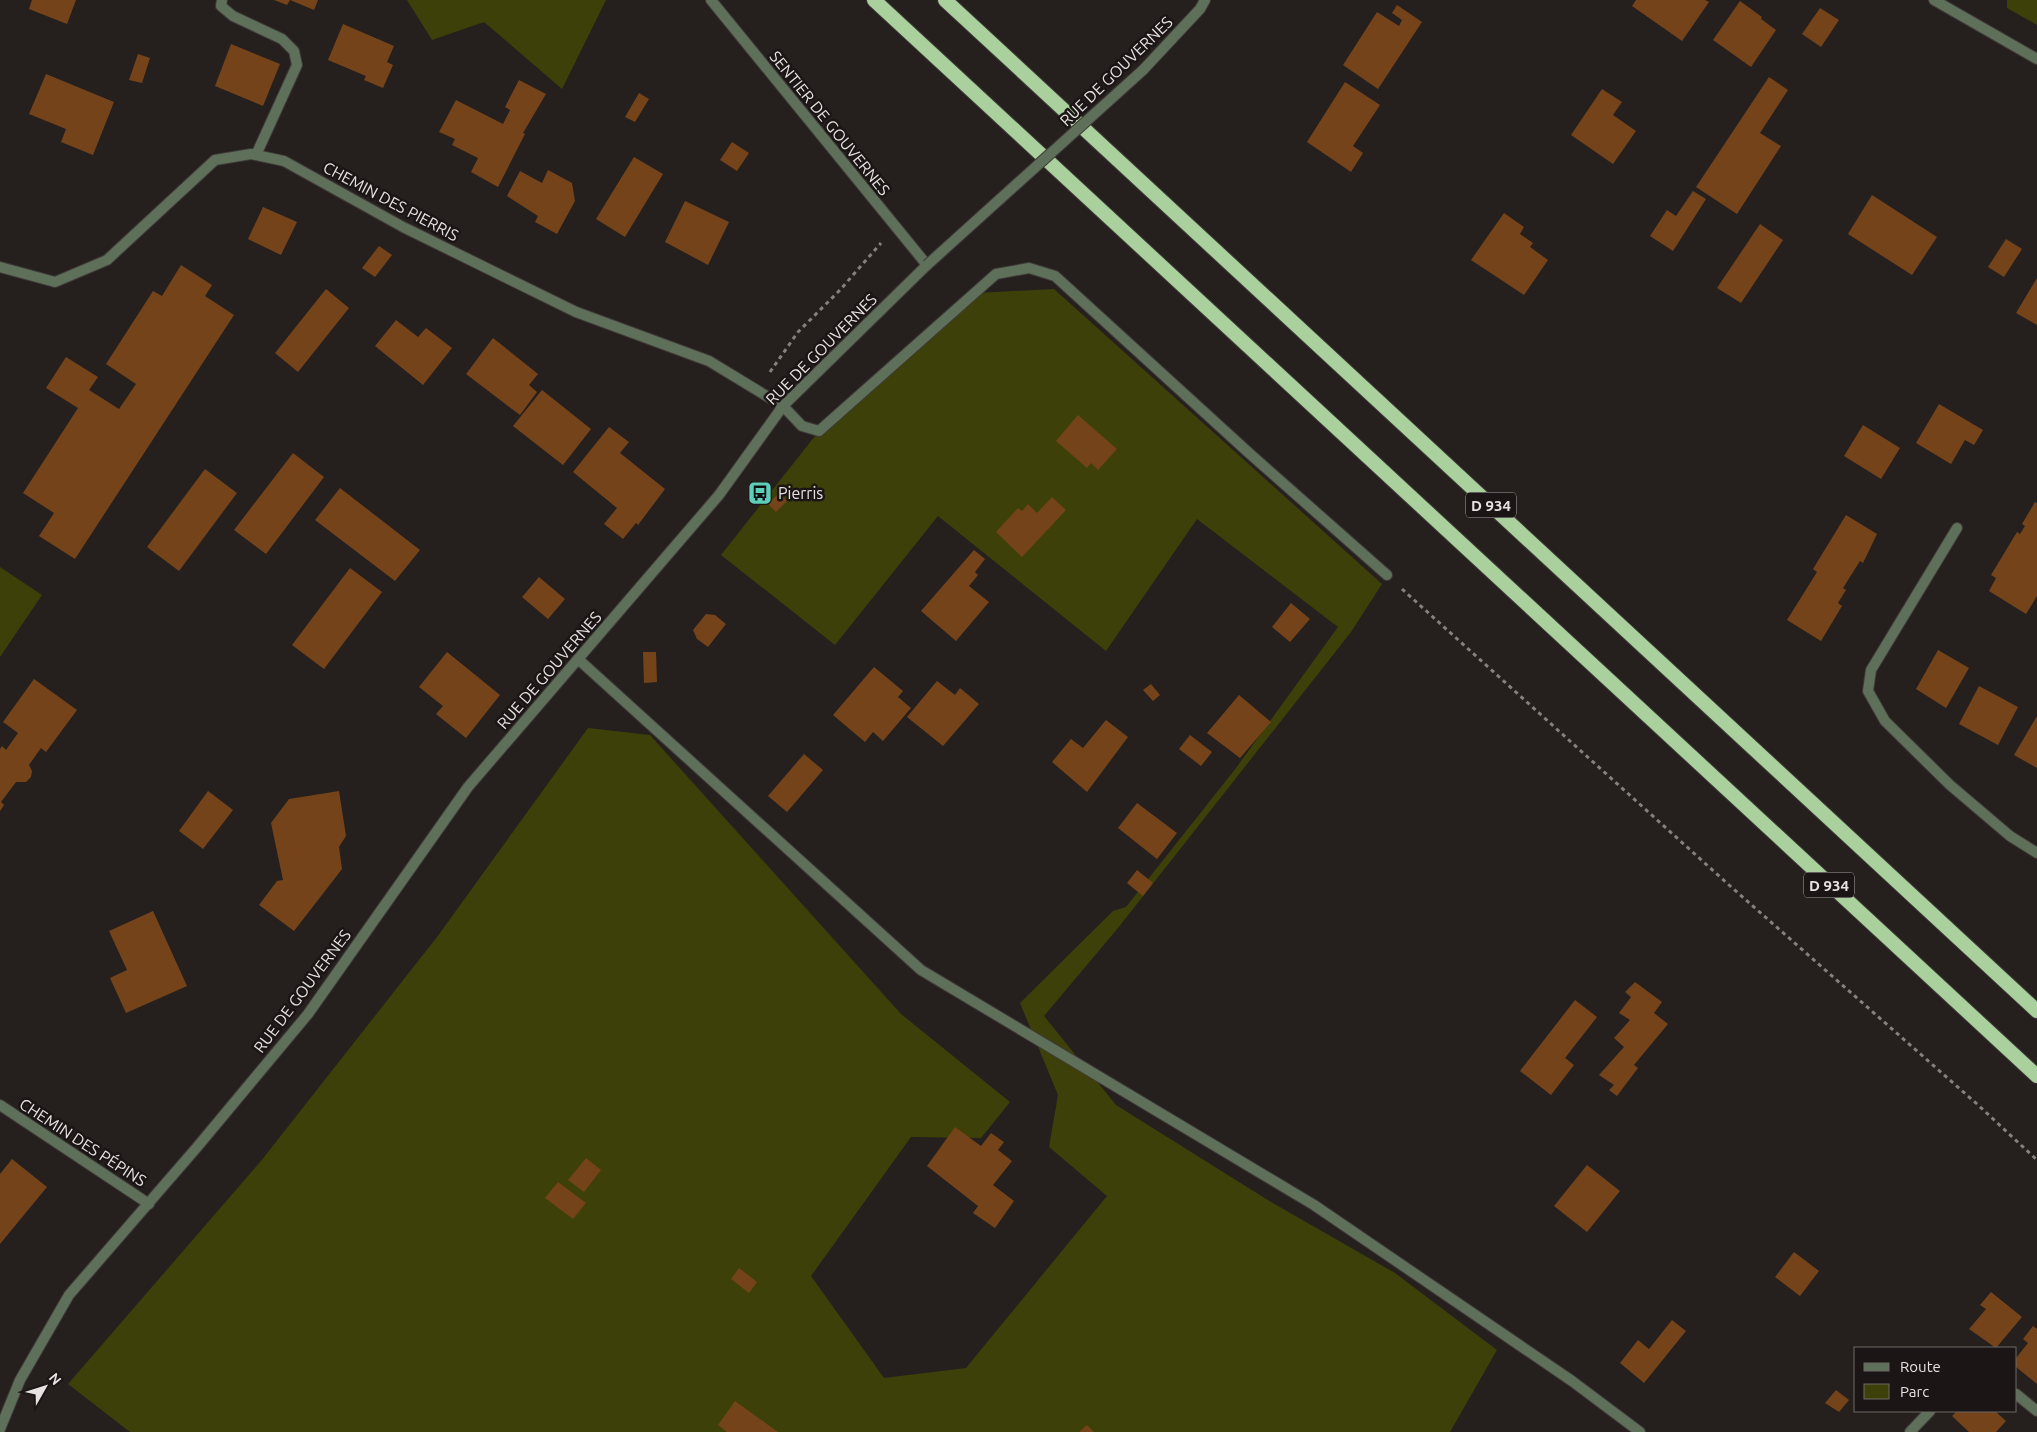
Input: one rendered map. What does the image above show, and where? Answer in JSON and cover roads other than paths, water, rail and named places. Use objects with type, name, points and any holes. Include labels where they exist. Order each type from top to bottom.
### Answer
[{"type":"highway","name":"D 934","points":[[874,0],[2037,1076]]},
{"type":"highway","name":"D 934","points":[[944,0],[2037,1011]]},
{"type":"street","points":[[222,0],[221,6],[233,16],[282,39],[294,51],[296,65],[256,155]]},
{"type":"street","name":"SENTIER DE GOUVERNES","points":[[711,0],[894,227],[927,265]]},
{"type":"street","name":"RUE DE GOUVERNES","points":[[0,1429],[20,1380],[69,1295],[149,1204],[308,1014],[468,787],[719,495],[783,406],[927,265],[1143,70],[1200,9],[1205,0]]},
{"type":"street","points":[[1934,0],[2037,59]]},
{"type":"street","name":"CHEMIN DES PIERRIS","points":[[0,267],[54,282],[107,260],[215,160],[256,155],[284,160],[403,227],[576,312],[709,361],[783,406],[802,426],[819,431],[996,274],[1029,268],[1055,276],[1248,453],[1386,575]]},
{"type":"street","points":[[1958,528],[1871,670],[1868,691],[1885,721],[1950,785],[2010,836],[2037,853]]},
{"type":"street","points":[[578,659],[921,970],[1314,1205],[1572,1381],[1640,1432]]},
{"type":"street","name":"CHEMIN DES PÉPINS","points":[[0,1106],[149,1204]]},
{"type":"street","points":[[2017,1395],[2037,1410]]},
{"type":"street","points":[[1910,1432],[1929,1412]]},
{"type":"place","name":"Pierris","points":[[760,493]]}]
